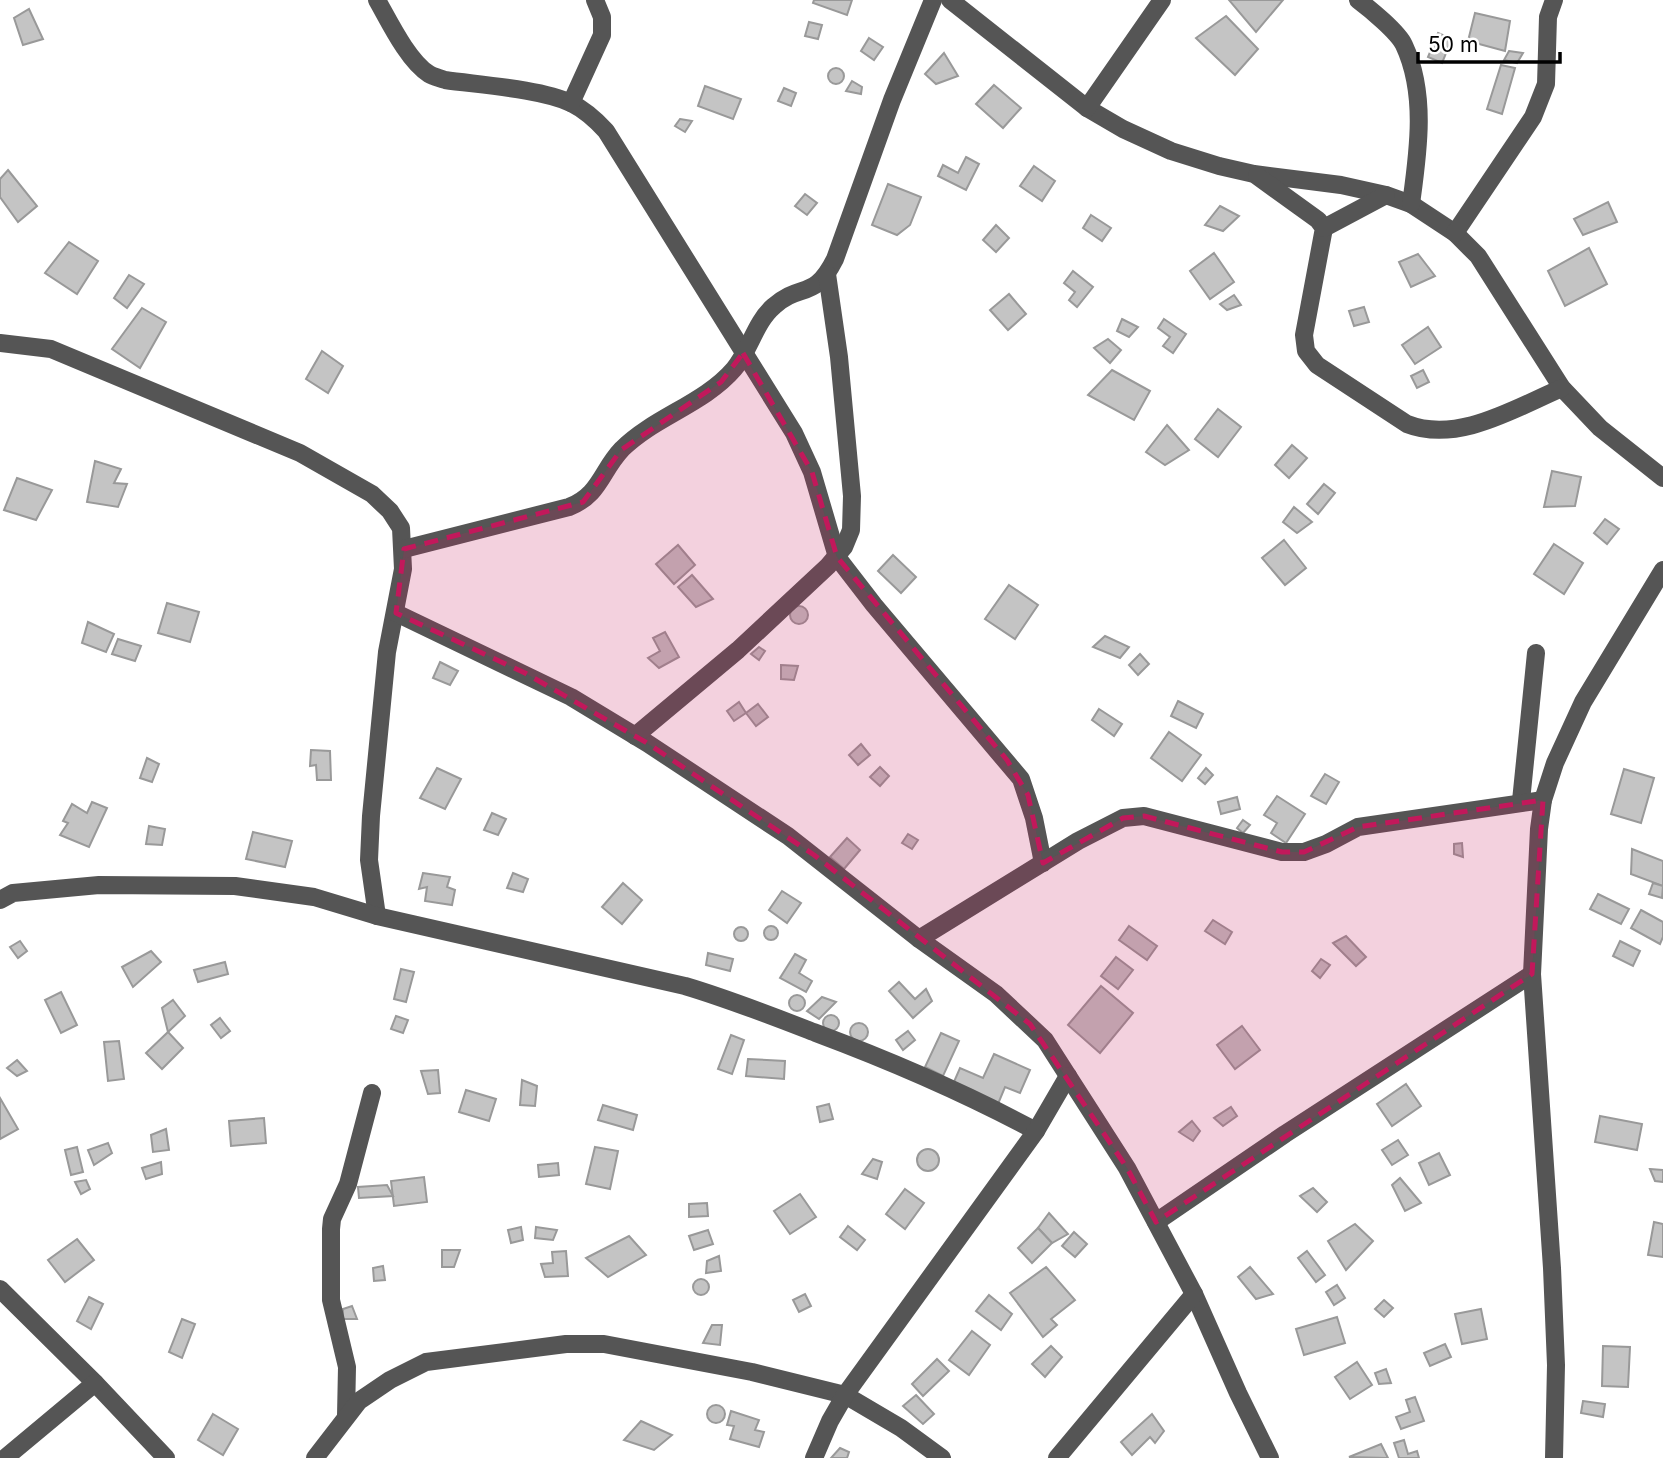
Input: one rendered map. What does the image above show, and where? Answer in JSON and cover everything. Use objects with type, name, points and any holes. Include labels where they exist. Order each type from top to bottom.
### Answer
[{"type":"street","points":[[377,0],[419,66],[430,74],[445,80],[544,95],[571,103],[592,116],[606,131],[794,433],[823,506],[836,557],[1021,779],[1031,806],[1043,863]]},
{"type":"street","points":[[571,103],[602,35],[602,17],[595,0]]},
{"type":"street","points":[[404,549],[583,502],[596,489],[621,450],[721,382],[737,366],[773,306],[818,285],[827,274],[933,0]]},
{"type":"street","points":[[950,0],[1087,108],[1123,129],[1171,151],[1254,174],[1340,185],[1386,195],[1411,204],[1455,233],[1478,256],[1562,388],[1600,428],[1663,478]]},
{"type":"street","points":[[1087,108],[1162,0]]},
{"type":"street","points":[[1358,0],[1403,43],[1417,89],[1418,149],[1411,204]]},
{"type":"street","points":[[1455,233],[1533,117],[1546,84],[1548,17],[1554,0]]},
{"type":"street","points":[[1254,174],[1318,220],[1324,228],[1304,335],[1306,351],[1317,365],[1407,424],[1423,430],[1449,430],[1490,419],[1562,388]]},
{"type":"street","points":[[1324,228],[1386,195]]},
{"type":"street","points":[[635,736],[738,650],[836,557],[851,530],[852,496],[839,357],[827,274]]},
{"type":"street","points":[[0,343],[51,349],[300,453],[372,494],[390,511],[401,528],[404,549],[396,613],[387,652],[370,816],[369,860],[377,916]]},
{"type":"street","points":[[1554,1458],[1556,1365],[1553,1282],[1532,974],[1539,829],[1543,800],[1555,763],[1583,702],[1663,570]]},
{"type":"street","points":[[396,613],[525,673],[635,736],[814,855],[919,939],[996,994],[1030,1024],[1045,1040],[1127,1168],[1195,1294],[1238,1394],[1270,1458]]},
{"type":"street","points":[[1521,802],[1536,653]]},
{"type":"street","points":[[919,939],[1043,863],[1123,818],[1144,816],[1282,852],[1304,852],[1358,827],[1543,800]]},
{"type":"street","points":[[0,900],[13,893],[99,885],[213,884],[314,897],[377,916],[685,986],[726,998],[887,1060],[1036,1130]]},
{"type":"street","points":[[1156,1222],[1284,1134],[1532,974]]},
{"type":"street","points":[[814,1458],[845,1395],[1036,1130],[1068,1076]]},
{"type":"street","points":[[346,1416],[347,1367],[331,1300],[331,1229],[332,1219],[348,1184],[372,1093]]},
{"type":"street","points":[[0,1289],[166,1458]]},
{"type":"street","points":[[1057,1458],[1195,1294]]},
{"type":"street","points":[[316,1458],[359,1401],[390,1380],[426,1362],[566,1344],[604,1344],[752,1372],[845,1395],[901,1428],[942,1458]]},
{"type":"street","points":[[5,1458],[95,1383]]},
{"type":"highlighted area","points":[[743,353],[812,472],[837,557],[1007,760],[1028,795],[1043,863],[1123,818],[1144,816],[1282,852],[1304,852],[1358,827],[1543,800],[1532,974],[1156,1222],[1127,1168],[1030,1024],[814,855],[647,743],[525,673],[396,613],[404,549],[583,502],[621,450],[721,382]]},
{"type":"building","points":[[814,0],[852,0],[847,15],[813,3]]},
{"type":"building","points":[[1229,0],[1283,0],[1256,32]]},
{"type":"building","points":[[29,9],[43,39],[23,45],[14,18]]},
{"type":"building","points":[[1475,13],[1510,21],[1505,51],[1468,41]]},
{"type":"building","points":[[1226,16],[1258,49],[1235,75],[1196,38]]},
{"type":"building","points":[[809,22],[822,25],[818,39],[805,36]]},
{"type":"building","points":[[1438,33],[1452,39],[1442,63],[1428,57]]},
{"type":"building","points":[[869,38],[883,47],[874,60],[861,51]]},
{"type":"building","points":[[1509,51],[1523,53],[1517,63],[1504,60]]},
{"type":"building","points":[[944,53],[958,76],[936,84],[925,74]]},
{"type":"building","points":[[1501,65],[1515,68],[1502,114],[1487,109]]},
{"type":"building","points":[[836,68],[842,70],[842,82],[836,84],[830,82],[828,76],[830,70]]},
{"type":"building","points":[[852,81],[862,87],[861,94],[846,91]]},
{"type":"building","points":[[994,85],[1021,108],[1003,128],[976,104]]},
{"type":"building","points":[[705,86],[741,99],[733,119],[698,106]]},
{"type":"building","points":[[784,88],[796,93],[791,106],[778,101]]},
{"type":"building","points":[[680,119],[692,121],[685,132],[675,126]]},
{"type":"building","points":[[966,157],[979,164],[966,190],[938,176],[943,165],[958,173]]},
{"type":"building","points":[[1034,166],[1055,181],[1042,201],[1020,186]]},
{"type":"building","points":[[8,170],[37,206],[18,222],[0,197],[0,179]]},
{"type":"building","points":[[888,184],[921,197],[910,225],[897,235],[872,225]]},
{"type":"building","points":[[805,194],[817,203],[807,215],[795,206]]},
{"type":"building","points":[[1608,202],[1617,222],[1583,235],[1574,219]]},
{"type":"building","points":[[1220,206],[1239,216],[1223,231],[1205,225]]},
{"type":"building","points":[[1091,215],[1111,228],[1102,241],[1083,228]]},
{"type":"building","points":[[996,225],[1009,238],[996,252],[983,240]]},
{"type":"building","points":[[69,242],[98,261],[77,294],[45,273]]},
{"type":"building","points":[[1589,248],[1607,284],[1565,306],[1548,271]]},
{"type":"building","points":[[1214,253],[1234,282],[1210,299],[1190,271]]},
{"type":"building","points":[[1418,254],[1435,276],[1411,287],[1399,262]]},
{"type":"building","points":[[1073,271],[1093,287],[1077,307],[1069,300],[1075,292],[1064,283]]},
{"type":"building","points":[[129,275],[144,284],[127,308],[114,298]]},
{"type":"building","points":[[1009,294],[1026,314],[1008,330],[990,310]]},
{"type":"building","points":[[1234,295],[1241,305],[1227,310],[1220,304]]},
{"type":"building","points":[[1364,307],[1369,322],[1354,326],[1349,311]]},
{"type":"building","points":[[142,308],[166,322],[140,368],[112,349]]},
{"type":"building","points":[[1122,319],[1138,327],[1129,337],[1117,331]]},
{"type":"building","points":[[1164,319],[1186,334],[1173,353],[1163,346],[1170,337],[1158,328]]},
{"type":"building","points":[[1428,327],[1441,347],[1415,364],[1402,345]]},
{"type":"building","points":[[1108,339],[1121,350],[1110,363],[1094,348]]},
{"type":"building","points":[[322,351],[343,366],[328,393],[306,379]]},
{"type":"building","points":[[1112,370],[1150,391],[1134,420],[1088,395]]},
{"type":"building","points":[[1423,370],[1429,382],[1417,388],[1411,376]]},
{"type":"building","points":[[1218,409],[1241,427],[1218,457],[1195,439]]},
{"type":"building","points":[[1167,425],[1189,450],[1165,465],[1146,452]]},
{"type":"building","points":[[1292,445],[1307,458],[1289,478],[1275,465]]},
{"type":"building","points":[[95,461],[121,469],[114,483],[127,484],[118,507],[87,502]]},
{"type":"building","points":[[1552,471],[1581,477],[1575,506],[1544,507]]},
{"type":"building","points":[[17,478],[52,490],[36,520],[4,510]]},
{"type":"building","points":[[1324,484],[1335,493],[1318,514],[1307,504]]},
{"type":"building","points":[[1294,507],[1312,522],[1297,533],[1283,522]]},
{"type":"building","points":[[1605,519],[1619,529],[1607,544],[1594,533]]},
{"type":"building","points":[[1284,540],[1306,568],[1285,585],[1262,558]]},
{"type":"building","points":[[1554,544],[1583,563],[1564,594],[1534,574]]},
{"type":"building","points":[[678,545],[695,565],[674,584],[656,564]]},
{"type":"building","points":[[893,555],[916,577],[901,593],[878,571]]},
{"type":"building","points":[[692,575],[713,599],[696,607],[678,587]]},
{"type":"building","points":[[1009,585],[1038,605],[1015,639],[985,619]]},
{"type":"building","points":[[167,603],[199,612],[190,642],[158,633]]},
{"type":"building","points":[[799,606],[805,609],[808,615],[805,621],[799,624],[793,621],[790,615],[793,609]]},
{"type":"building","points":[[88,622],[114,634],[106,652],[82,643]]},
{"type":"building","points":[[665,632],[679,657],[659,668],[648,658],[660,651],[653,638]]},
{"type":"building","points":[[1105,636],[1129,647],[1120,658],[1093,647]]},
{"type":"building","points":[[118,639],[141,646],[135,661],[112,654]]},
{"type":"building","points":[[759,647],[765,651],[759,660],[751,654]]},
{"type":"building","points":[[1140,654],[1149,664],[1138,675],[1129,665]]},
{"type":"building","points":[[440,662],[458,671],[450,685],[433,678]]},
{"type":"building","points":[[781,665],[798,666],[794,680],[781,679]]},
{"type":"building","points":[[1178,701],[1203,714],[1196,728],[1171,716]]},
{"type":"building","points":[[739,702],[746,713],[734,721],[727,711]]},
{"type":"building","points":[[758,704],[768,717],[756,726],[746,713]]},
{"type":"building","points":[[1099,709],[1122,724],[1114,736],[1092,720]]},
{"type":"building","points":[[1169,732],[1201,755],[1182,781],[1151,758]]},
{"type":"building","points":[[861,744],[870,755],[858,765],[849,755]]},
{"type":"building","points":[[311,750],[330,751],[331,780],[317,780],[316,765],[310,766]]},
{"type":"building","points":[[147,758],[159,764],[152,782],[140,778]]},
{"type":"building","points":[[880,767],[889,776],[880,786],[870,777]]},
{"type":"building","points":[[437,768],[461,779],[445,809],[420,798]]},
{"type":"building","points":[[1206,768],[1213,775],[1205,784],[1198,778]]},
{"type":"building","points":[[1624,769],[1654,778],[1641,823],[1611,814]]},
{"type":"building","points":[[1325,774],[1339,782],[1326,804],[1311,796]]},
{"type":"building","points":[[1277,796],[1305,814],[1286,843],[1271,833],[1277,823],[1264,815]]},
{"type":"building","points":[[1237,797],[1240,809],[1221,814],[1218,802]]},
{"type":"building","points":[[92,802],[107,808],[89,847],[60,835],[68,823],[63,821],[72,804],[87,813]]},
{"type":"building","points":[[492,813],[506,819],[498,835],[484,830]]},
{"type":"building","points":[[1243,820],[1250,825],[1243,833],[1237,828]]},
{"type":"building","points":[[149,826],[165,829],[162,845],[146,844]]},
{"type":"building","points":[[253,832],[292,841],[285,867],[246,859]]},
{"type":"building","points":[[908,834],[918,840],[912,849],[902,843]]},
{"type":"building","points":[[847,838],[860,850],[844,869],[830,857]]},
{"type":"building","points":[[1462,843],[1463,857],[1454,854],[1454,844]]},
{"type":"building","points":[[1632,849],[1663,861],[1663,886],[1631,874]]},
{"type":"building","points":[[423,873],[450,877],[447,887],[455,890],[452,905],[425,901],[427,887],[419,889]]},
{"type":"building","points":[[513,873],[528,879],[523,892],[507,888]]},
{"type":"building","points":[[623,883],[642,900],[622,924],[602,907]]},
{"type":"building","points":[[1653,883],[1663,886],[1662,898],[1649,894]]},
{"type":"building","points":[[782,891],[801,903],[787,923],[769,910]]},
{"type":"building","points":[[1598,894],[1629,909],[1621,924],[1590,909]]},
{"type":"building","points":[[1641,910],[1663,922],[1660,944],[1631,928]]},
{"type":"building","points":[[1213,920],[1232,932],[1225,944],[1205,931]]},
{"type":"building","points":[[771,926],[776,928],[776,938],[771,940],[766,938],[764,933],[766,928]]},
{"type":"building","points":[[1129,926],[1157,946],[1147,960],[1119,940]]},
{"type":"building","points":[[738,927],[744,927],[748,934],[744,941],[738,941],[734,937],[734,931]]},
{"type":"building","points":[[1346,936],[1366,957],[1356,966],[1333,943]]},
{"type":"building","points":[[20,941],[27,951],[18,958],[10,947]]},
{"type":"building","points":[[1620,941],[1640,951],[1633,966],[1613,956]]},
{"type":"building","points":[[151,951],[161,962],[133,987],[122,967]]},
{"type":"building","points":[[708,953],[733,959],[730,971],[706,965]]},
{"type":"building","points":[[795,954],[806,960],[799,973],[812,981],[806,992],[780,978]]},
{"type":"building","points":[[1116,957],[1133,970],[1118,989],[1101,976]]},
{"type":"building","points":[[1321,959],[1330,965],[1320,978],[1312,971]]},
{"type":"building","points":[[225,962],[228,974],[198,982],[194,970]]},
{"type":"building","points":[[401,969],[414,972],[406,1002],[394,999]]},
{"type":"building","points":[[899,982],[915,999],[926,989],[932,1001],[913,1018],[889,991]]},
{"type":"building","points":[[1101,986],[1133,1013],[1100,1053],[1068,1025]]},
{"type":"building","points":[[61,992],[77,1025],[61,1033],[45,1000]]},
{"type":"building","points":[[797,995],[803,997],[803,1009],[797,1011],[791,1009],[789,1003],[791,997]]},
{"type":"building","points":[[822,997],[836,1002],[819,1019],[807,1011]]},
{"type":"building","points":[[173,1000],[185,1016],[168,1032],[162,1008]]},
{"type":"building","points":[[831,1015],[839,1023],[831,1031],[823,1023]]},
{"type":"building","points":[[396,1016],[408,1020],[403,1033],[391,1029]]},
{"type":"building","points":[[220,1018],[230,1031],[221,1038],[211,1025]]},
{"type":"building","points":[[859,1023],[865,1026],[868,1032],[865,1038],[859,1041],[853,1038],[850,1032],[853,1026]]},
{"type":"building","points":[[1242,1026],[1260,1050],[1235,1069],[1217,1045]]},
{"type":"building","points":[[908,1031],[915,1040],[903,1050],[896,1040]]},
{"type":"building","points":[[168,1032],[183,1048],[162,1069],[146,1053]]},
{"type":"building","points":[[941,1033],[959,1041],[943,1076],[925,1067]]},
{"type":"building","points":[[731,1035],[744,1040],[732,1074],[718,1069]]},
{"type":"building","points":[[119,1041],[124,1079],[108,1081],[104,1042]]},
{"type":"building","points":[[994,1054],[1030,1070],[1020,1093],[1005,1087],[998,1104],[953,1084],[960,1068],[983,1078]]},
{"type":"building","points":[[748,1059],[785,1061],[784,1079],[746,1076]]},
{"type":"building","points":[[17,1060],[27,1071],[17,1076],[7,1068]]},
{"type":"building","points":[[438,1070],[440,1093],[428,1094],[421,1071]]},
{"type":"building","points":[[522,1080],[537,1086],[535,1106],[520,1105]]},
{"type":"building","points":[[1406,1084],[1421,1106],[1392,1126],[1377,1104]]},
{"type":"building","points":[[466,1090],[496,1099],[489,1121],[459,1112]]},
{"type":"building","points":[[0,1098],[18,1129],[0,1139]]},
{"type":"building","points":[[829,1104],[833,1119],[820,1122],[817,1107]]},
{"type":"building","points":[[603,1105],[637,1115],[633,1130],[598,1120]]},
{"type":"building","points":[[1231,1107],[1237,1116],[1223,1126],[1214,1118]]},
{"type":"building","points":[[1600,1116],[1642,1124],[1637,1150],[1595,1142]]},
{"type":"building","points":[[264,1118],[266,1143],[231,1146],[229,1121]]},
{"type":"building","points":[[1192,1121],[1200,1131],[1193,1141],[1179,1132]]},
{"type":"building","points":[[166,1129],[169,1150],[153,1152],[151,1135]]},
{"type":"building","points":[[1398,1140],[1408,1155],[1392,1165],[1382,1150]]},
{"type":"building","points":[[108,1143],[112,1153],[94,1165],[88,1150]]},
{"type":"building","points":[[77,1147],[83,1172],[71,1175],[65,1150]]},
{"type":"building","points":[[595,1147],[618,1151],[610,1189],[586,1184]]},
{"type":"building","points":[[928,1149],[936,1152],[939,1160],[936,1168],[928,1171],[920,1168],[917,1160],[920,1152]]},
{"type":"building","points":[[1439,1153],[1450,1175],[1429,1185],[1419,1163]]},
{"type":"building","points":[[873,1159],[882,1162],[877,1179],[862,1174]]},
{"type":"building","points":[[161,1162],[162,1174],[146,1179],[142,1168]]},
{"type":"building","points":[[558,1163],[559,1175],[539,1177],[538,1165]]},
{"type":"building","points":[[1650,1169],[1663,1170],[1663,1182],[1655,1181]]},
{"type":"building","points":[[424,1177],[427,1202],[394,1206],[391,1181]]},
{"type":"building","points":[[1400,1178],[1421,1203],[1405,1211],[1392,1185]]},
{"type":"building","points":[[86,1180],[90,1189],[81,1194],[75,1182]]},
{"type":"building","points":[[387,1185],[393,1196],[359,1198],[358,1187]]},
{"type":"building","points":[[1313,1188],[1327,1202],[1317,1212],[1300,1196]]},
{"type":"building","points":[[905,1189],[924,1203],[905,1229],[886,1214]]},
{"type":"building","points":[[800,1194],[816,1217],[790,1234],[774,1211]]},
{"type":"building","points":[[707,1203],[708,1216],[689,1217],[689,1204]]},
{"type":"building","points":[[1049,1213],[1068,1234],[1052,1243],[1038,1228]]},
{"type":"building","points":[[1654,1222],[1663,1224],[1663,1257],[1648,1255]]},
{"type":"building","points":[[1355,1224],[1373,1241],[1346,1270],[1328,1241]]},
{"type":"building","points":[[848,1226],[865,1240],[857,1250],[840,1237]]},
{"type":"building","points":[[521,1227],[523,1240],[511,1243],[508,1230]]},
{"type":"building","points":[[536,1227],[557,1230],[553,1240],[535,1238]]},
{"type":"building","points":[[1038,1228],[1052,1243],[1032,1263],[1018,1248]]},
{"type":"building","points":[[708,1230],[713,1244],[694,1250],[689,1236]]},
{"type":"building","points":[[1074,1232],[1087,1244],[1075,1257],[1062,1246]]},
{"type":"building","points":[[629,1236],[646,1255],[608,1277],[586,1258]]},
{"type":"building","points":[[77,1239],[94,1260],[65,1282],[48,1260]]},
{"type":"building","points":[[442,1250],[460,1250],[454,1267],[442,1267]]},
{"type":"building","points":[[566,1251],[568,1276],[545,1277],[541,1264],[553,1263],[552,1252]]},
{"type":"building","points":[[1307,1251],[1325,1275],[1316,1282],[1298,1258]]},
{"type":"building","points":[[719,1256],[721,1271],[706,1273],[707,1261]]},
{"type":"building","points":[[383,1266],[385,1280],[374,1281],[373,1268]]},
{"type":"building","points":[[1046,1267],[1075,1300],[1051,1319],[1057,1325],[1043,1337],[1010,1293]]},
{"type":"building","points":[[1250,1267],[1273,1294],[1256,1299],[1238,1277]]},
{"type":"building","points":[[701,1279],[707,1281],[707,1293],[701,1295],[695,1293],[693,1287],[695,1281]]},
{"type":"building","points":[[1337,1285],[1345,1298],[1334,1305],[1326,1292]]},
{"type":"building","points":[[805,1294],[811,1306],[799,1312],[793,1300]]},
{"type":"building","points":[[989,1295],[1012,1314],[1001,1330],[976,1311]]},
{"type":"building","points":[[89,1297],[103,1304],[91,1329],[77,1321]]},
{"type":"building","points":[[1384,1300],[1393,1308],[1384,1317],[1375,1309]]},
{"type":"building","points":[[352,1306],[357,1319],[343,1319],[343,1309]]},
{"type":"building","points":[[1481,1309],[1487,1339],[1462,1344],[1455,1314]]},
{"type":"building","points":[[1337,1317],[1345,1343],[1304,1355],[1296,1329]]},
{"type":"building","points":[[182,1319],[195,1324],[182,1358],[169,1352]]},
{"type":"building","points":[[712,1325],[722,1325],[720,1345],[703,1343]]},
{"type":"building","points":[[972,1331],[990,1345],[969,1375],[949,1360]]},
{"type":"building","points":[[1445,1344],[1451,1357],[1430,1366],[1424,1353]]},
{"type":"building","points":[[1051,1346],[1062,1357],[1045,1377],[1032,1364]]},
{"type":"building","points":[[1603,1346],[1630,1347],[1628,1387],[1602,1386]]},
{"type":"building","points":[[937,1359],[949,1371],[923,1396],[912,1384]]},
{"type":"building","points":[[1357,1362],[1372,1385],[1350,1399],[1335,1377]]},
{"type":"building","points":[[1386,1369],[1391,1383],[1379,1384],[1375,1373]]},
{"type":"building","points":[[916,1395],[934,1414],[923,1424],[903,1406]]},
{"type":"building","points":[[1415,1397],[1424,1421],[1401,1429],[1396,1417],[1410,1412],[1406,1400]]},
{"type":"building","points":[[1583,1401],[1605,1404],[1603,1417],[1581,1413]]},
{"type":"building","points":[[716,1405],[722,1408],[725,1414],[722,1420],[716,1423],[710,1420],[707,1414],[710,1408]]},
{"type":"building","points":[[731,1411],[759,1420],[755,1430],[764,1432],[759,1447],[730,1439],[734,1426],[727,1425]]},
{"type":"building","points":[[213,1414],[238,1429],[223,1455],[198,1440]]},
{"type":"building","points":[[1152,1414],[1164,1431],[1155,1443],[1150,1437],[1132,1455],[1121,1442]]},
{"type":"building","points":[[641,1421],[672,1435],[654,1450],[624,1440]]},
{"type":"building","points":[[1404,1440],[1408,1454],[1417,1451],[1419,1458],[1399,1458],[1394,1443]]},
{"type":"building","points":[[1381,1444],[1388,1458],[1349,1457]]},
{"type":"building","points":[[840,1448],[849,1452],[847,1458],[831,1458]]}]
